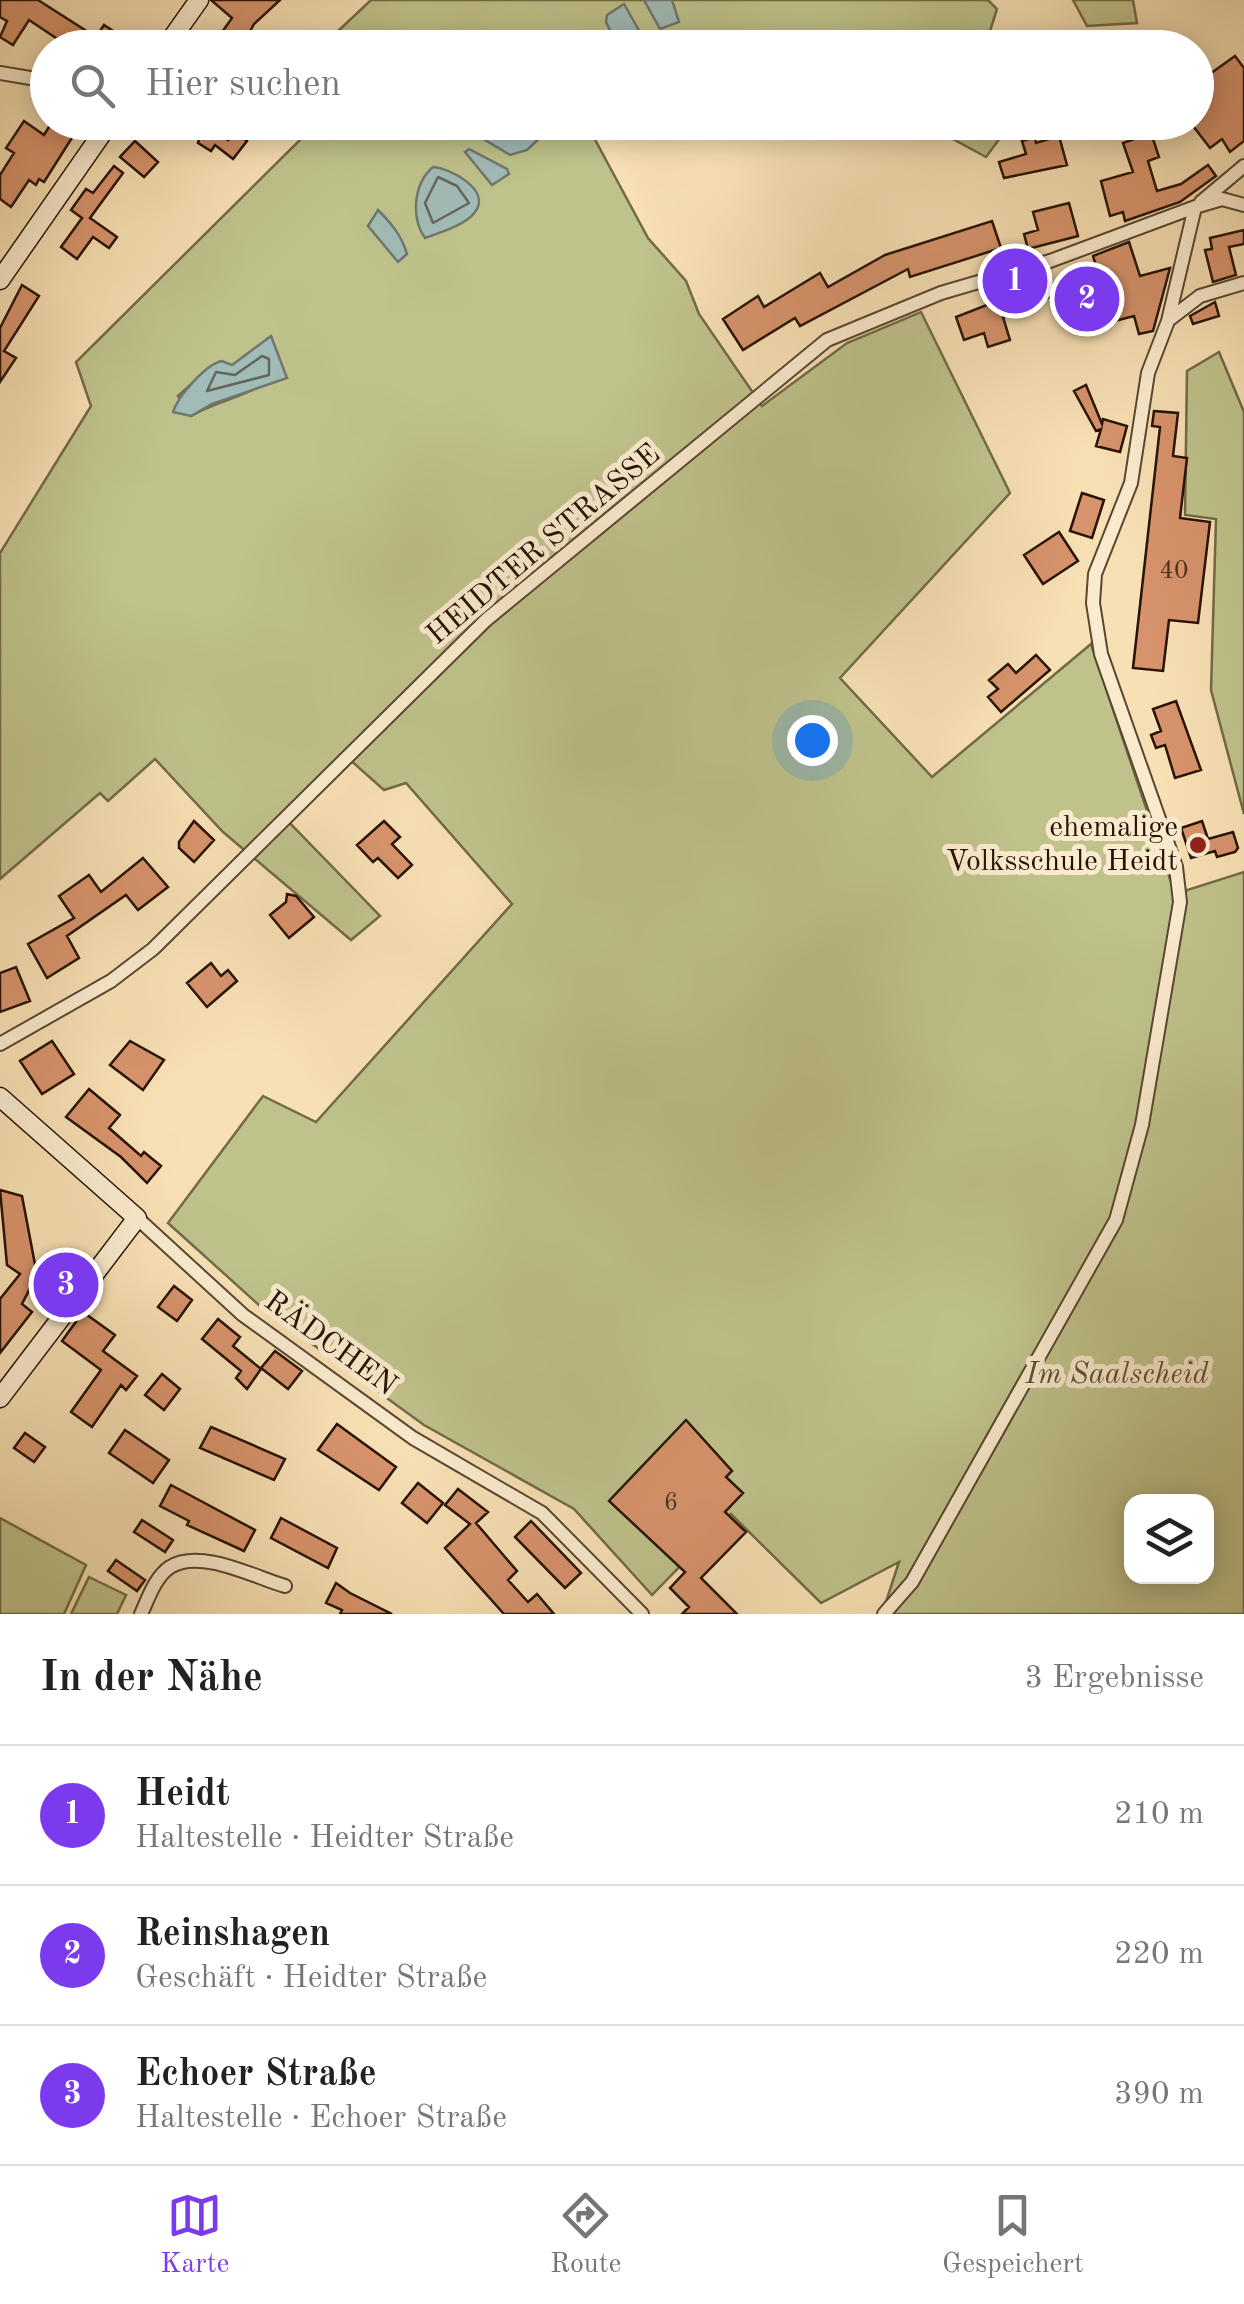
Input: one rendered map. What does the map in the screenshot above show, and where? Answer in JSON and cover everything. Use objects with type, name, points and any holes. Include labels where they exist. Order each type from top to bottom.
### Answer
[{"type":"street","points":[[177,30],[199,0]]},
{"type":"street","points":[[0,73],[30,78]]},
{"type":"street","points":[[0,280],[97,140]]},
{"type":"street","points":[[884,1614],[912,1582],[1116,1220],[1132,1170],[1178,930],[1179,882],[1101,654],[1094,603],[1095,574],[1131,483],[1148,374],[1168,321],[1195,206],[1244,166]]},
{"type":"street","points":[[1195,206],[1222,199],[1244,204]]},
{"type":"street","name":"HEIDTER STRASSE","points":[[0,1044],[111,981],[153,948],[486,620],[827,340],[941,293],[1050,261],[1195,206]]},
{"type":"street","points":[[1168,321],[1200,296],[1244,283]]},
{"type":"street","name":"RÄDCHEN","points":[[0,1097],[244,1314],[412,1438],[542,1513],[642,1614]]},
{"type":"street","points":[[0,1398],[137,1218]]},
{"type":"street","points":[[141,1614],[158,1579],[171,1566],[188,1562],[209,1561],[286,1586]]},
{"type":"green space","points":[[371,0],[988,0],[997,9],[990,30],[339,30]]},
{"type":"green space","points":[[1073,0],[1133,0],[1137,23],[1087,26]]},
{"type":"green space","name":"Im Saalscheid","points":[[300,140],[595,140],[648,238],[686,281],[699,314],[762,406],[847,343],[921,312],[1010,493],[840,678],[932,777],[1091,644],[1175,894],[1244,872],[1244,1614],[882,1614],[899,1562],[821,1603],[731,1514],[652,1595],[574,1509],[424,1425],[260,1306],[168,1223],[263,1096],[316,1122],[512,904],[406,783],[384,790],[348,758],[285,818],[380,916],[351,940],[223,832],[155,759],[108,801],[100,793],[0,879],[0,553],[91,406],[76,362]],"holes":[[[271,337],[281,368],[271,378],[191,416],[178,396],[199,377],[232,366]]]},
{"type":"green space","points":[[954,140],[999,140],[986,157]]},
{"type":"green space","points":[[1219,352],[1244,412],[1244,814],[1211,690],[1216,519],[1185,515],[1187,371]]},
{"type":"green space","points":[[0,1518],[86,1565],[64,1614],[0,1614]]},
{"type":"green space","points":[[89,1577],[126,1595],[117,1614],[71,1614]]},
{"type":"water","points":[[644,0],[672,0],[679,22],[660,29]]},
{"type":"water","points":[[624,4],[639,30],[610,30],[607,15]]},
{"type":"water","points":[[485,140],[538,140],[527,150],[510,155]]},
{"type":"water","points":[[469,149],[507,169],[509,174],[492,185],[465,152]]},
{"type":"water","points":[[433,167],[467,182],[474,188],[479,204],[465,221],[425,238],[416,201],[421,182]]},
{"type":"water","points":[[378,210],[405,247],[407,254],[398,262],[368,226]]},
{"type":"water","points":[[271,336],[287,378],[212,404],[191,416],[173,412],[186,390],[208,368],[222,361],[232,365]]},
{"type":"building","points":[[0,0],[38,0],[85,30],[44,30],[29,20],[13,45],[0,37],[7,21],[0,17]]},
{"type":"building","points":[[211,0],[280,0],[251,30],[224,30],[232,18]]},
{"type":"building","points":[[1235,56],[1244,68],[1244,141],[1230,152],[1222,139],[1210,148],[1204,140],[1214,140],[1214,71]]},
{"type":"building","points":[[24,121],[30,125],[30,140],[71,140],[44,182],[39,179],[36,185],[29,180],[11,207],[0,199],[0,175],[14,153],[6,148]]},
{"type":"building","points":[[1060,140],[1067,165],[1004,178],[999,162],[1026,154],[1022,141]]},
{"type":"building","points":[[1153,140],[1159,157],[1148,161],[1157,191],[1181,184],[1208,165],[1216,176],[1180,202],[1125,221],[1123,212],[1110,216],[1101,181],[1133,172],[1123,143]]},
{"type":"building","points":[[135,141],[158,162],[144,177],[120,157]]},
{"type":"building","points":[[247,141],[233,159],[215,145],[211,151],[198,143]]},
{"type":"building","points":[[114,166],[123,173],[90,218],[117,237],[109,248],[93,237],[77,259],[61,247],[82,218],[71,210],[86,189],[93,193]]},
{"type":"building","points":[[1069,203],[1078,236],[1028,249],[1024,234],[1038,230],[1033,212]]},
{"type":"building","points":[[992,221],[1001,248],[910,277],[908,269],[800,326],[795,318],[743,350],[723,319],[758,296],[764,307],[820,273],[828,287],[885,255]]},
{"type":"building","points":[[1244,230],[1244,244],[1229,247],[1236,275],[1213,282],[1205,250],[1212,249],[1210,238]]},
{"type":"building","points":[[1129,242],[1140,276],[1170,268],[1153,331],[1139,334],[1134,316],[1088,328],[1073,273],[1096,266],[1093,256]]},
{"type":"building","points":[[1046,282],[1052,296],[1003,317],[1010,340],[988,347],[984,333],[964,340],[956,317]]},
{"type":"building","points":[[22,285],[39,296],[4,351],[16,358],[0,382],[0,328]]},
{"type":"building","points":[[1215,302],[1219,316],[1193,324],[1190,316]]},
{"type":"building","points":[[1086,385],[1102,424],[1103,419],[1127,426],[1120,452],[1096,446],[1101,429],[1096,431],[1074,391]]},
{"type":"building","points":[[1154,411],[1178,413],[1173,456],[1187,458],[1180,518],[1210,522],[1198,623],[1169,620],[1163,671],[1133,668],[1160,427],[1152,426]]},
{"type":"building","points":[[1082,493],[1104,500],[1092,538],[1070,531]]},
{"type":"building","points":[[1059,532],[1078,561],[1043,584],[1024,555]]},
{"type":"building","points":[[1036,655],[1050,670],[1001,712],[988,697],[998,689],[989,680],[1008,664],[1016,673]]},
{"type":"building","points":[[1176,701],[1201,770],[1175,778],[1165,745],[1156,748],[1151,735],[1161,731],[1153,709]]},
{"type":"building","points":[[194,821],[214,840],[194,862],[179,848],[179,842]]},
{"type":"building","points":[[384,821],[400,837],[392,844],[412,865],[398,878],[378,858],[373,862],[357,845]]},
{"type":"building","points":[[1202,821],[1208,839],[1233,832],[1238,848],[1235,852],[1217,857],[1215,851],[1191,858],[1181,828]]},
{"type":"building","points":[[143,858],[168,887],[138,910],[126,895],[67,936],[79,958],[47,978],[28,944],[74,918],[59,896],[89,875],[101,892]]},
{"type":"building","points":[[287,894],[296,896],[314,917],[289,938],[270,915],[286,902]]},
{"type":"building","points":[[211,963],[221,976],[228,970],[237,981],[207,1007],[187,983]]},
{"type":"building","points":[[16,967],[30,1001],[0,1012],[0,973]]},
{"type":"building","points":[[52,1041],[74,1074],[42,1094],[20,1061]]},
{"type":"building","points":[[130,1041],[164,1060],[143,1090],[110,1065]]},
{"type":"building","points":[[89,1089],[120,1115],[109,1128],[141,1156],[144,1152],[161,1166],[147,1183],[121,1157],[66,1117]]},
{"type":"building","points":[[0,1190],[22,1196],[37,1275],[22,1304],[32,1312],[0,1353],[0,1299],[20,1274],[7,1265]]},
{"type":"building","points":[[174,1286],[192,1300],[177,1321],[158,1307]]},
{"type":"building","points":[[83,1312],[115,1335],[103,1351],[137,1376],[126,1390],[121,1385],[92,1427],[71,1412],[101,1370],[62,1341]]},
{"type":"building","points":[[218,1319],[240,1337],[233,1346],[261,1369],[247,1389],[236,1378],[241,1371],[202,1339]]},
{"type":"building","points":[[275,1351],[302,1371],[288,1389],[261,1368]]},
{"type":"building","points":[[162,1374],[180,1389],[164,1410],[145,1395]]},
{"type":"building","points":[[686,1420],[732,1471],[726,1477],[743,1493],[725,1512],[746,1532],[701,1578],[737,1614],[682,1614],[689,1607],[670,1588],[685,1572],[609,1501]]},
{"type":"building","points":[[337,1424],[396,1467],[379,1490],[318,1450]]},
{"type":"building","points":[[211,1427],[285,1459],[274,1480],[200,1448]]},
{"type":"building","points":[[125,1430],[169,1460],[153,1483],[109,1453]]},
{"type":"building","points":[[25,1433],[45,1447],[34,1462],[14,1448]]},
{"type":"building","points":[[418,1483],[443,1503],[427,1523],[402,1503]]},
{"type":"building","points":[[171,1485],[255,1530],[244,1551],[187,1525],[189,1521],[160,1506]]},
{"type":"building","points":[[458,1489],[488,1512],[476,1523],[517,1571],[508,1580],[528,1602],[537,1594],[554,1614],[504,1614],[445,1548],[470,1524],[445,1505]]},
{"type":"building","points":[[281,1518],[337,1548],[328,1568],[271,1538]]},
{"type":"building","points":[[142,1520],[173,1540],[165,1552],[134,1532]]},
{"type":"building","points":[[531,1521],[581,1573],[565,1588],[515,1537]]},
{"type":"building","points":[[116,1560],[145,1580],[137,1591],[108,1571]]},
{"type":"building","points":[[336,1583],[392,1614],[340,1614],[342,1610],[326,1603]]},
{"type":"place","name":"Heidt","points":[[1015,281]]},
{"type":"place","name":"Reinshagen","points":[[1087,299]]},
{"type":"place","name":"ehemalige Volksschule Heidt","points":[[1198,845]]},
{"type":"place","name":"Echoer Straße","points":[[66,1285]]}]
